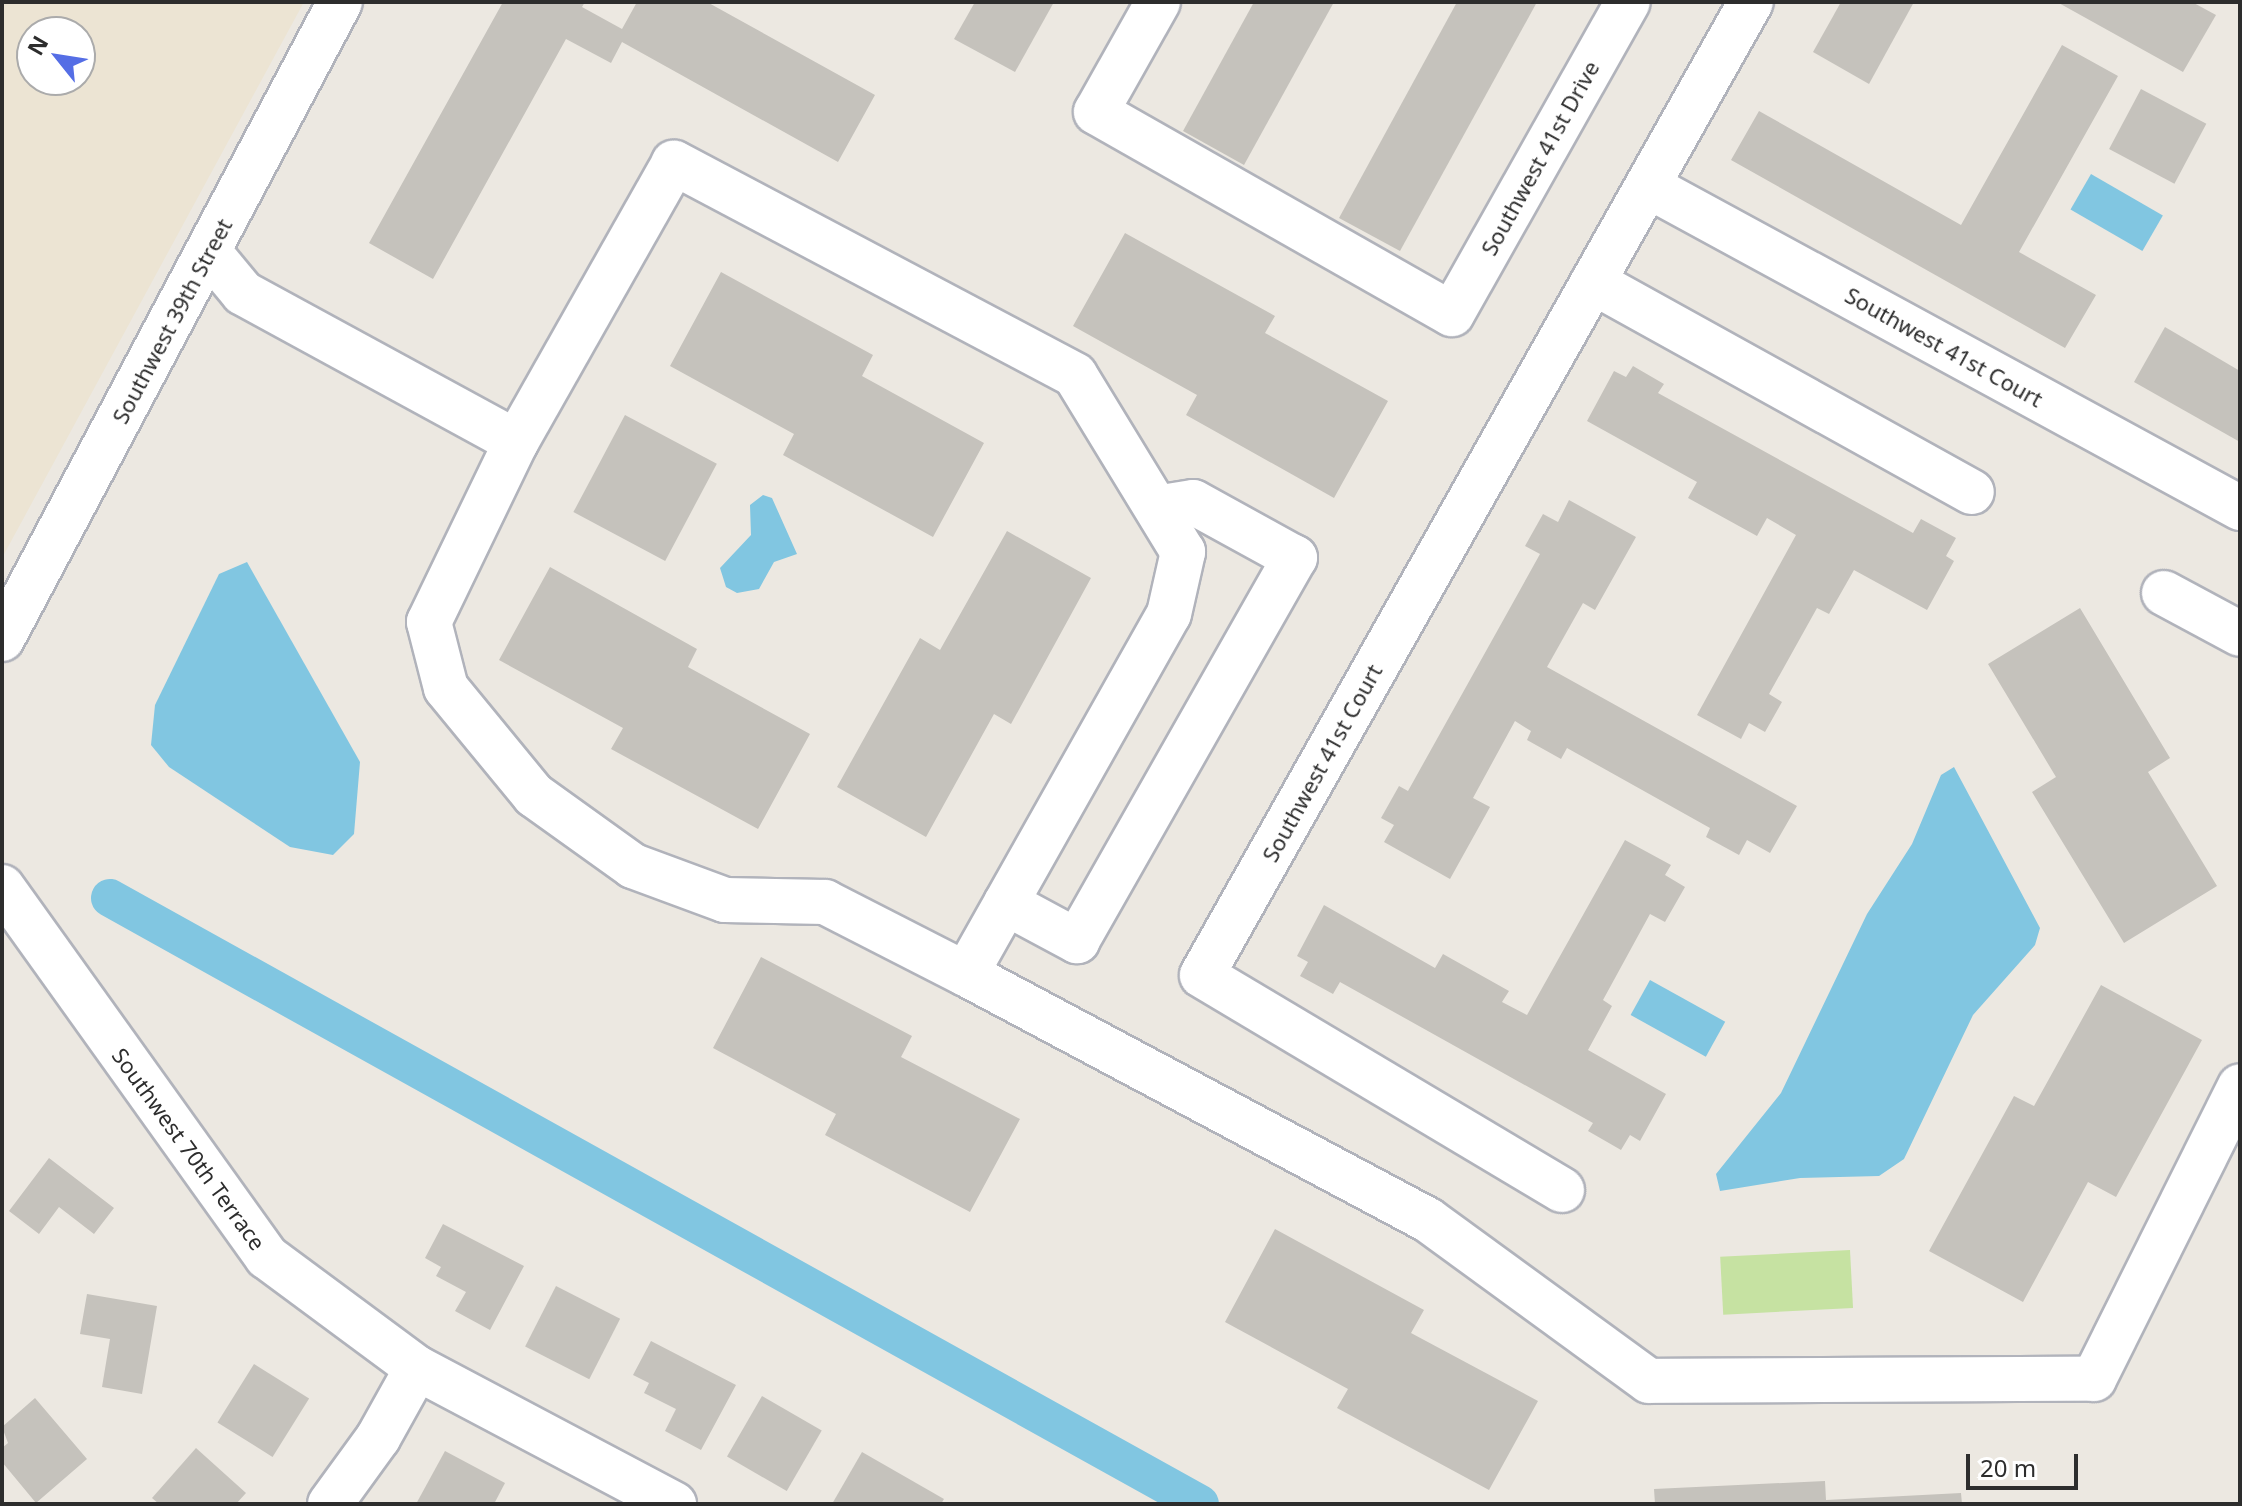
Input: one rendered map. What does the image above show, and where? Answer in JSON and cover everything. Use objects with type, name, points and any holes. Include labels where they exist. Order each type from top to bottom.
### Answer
[{"type":"street","name":"Southwest 39th Street","points":[[2,639],[340,2]]},
{"type":"street","name":"Southwest 41st Drive","points":[[1158,2],[1096,112],[1452,314],[1628,2]]},
{"type":"street","name":"Southwest 41st Court","points":[[1562,1190],[1202,975],[1751,2]]},
{"type":"street","points":[[966,974],[1169,614],[1183,552],[1075,375],[674,163],[516,442],[429,622],[446,688],[534,795],[633,866],[725,900],[825,902],[1428,1220],[1649,1381],[2094,1379],[2240,1086]]},
{"type":"street","name":"Southwest 41st Court","points":[[1648,186],[2240,508]]},
{"type":"street","points":[[209,252],[243,293],[516,442]]},
{"type":"street","points":[[1593,282],[1972,492]]},
{"type":"street","points":[[1006,903],[1077,941],[1295,558],[1193,502],[1157,508]]},
{"type":"street","points":[[2164,593],[2240,634]]},
{"type":"street","name":"Southwest 70th Terrace","points":[[2,887],[267,1257],[417,1368],[674,1504]]},
{"type":"street","points":[[330,1504],[378,1438],[417,1368]]},
{"type":"shaded area","points":[[2,2],[304,2],[2,558]]},
{"type":"green space","points":[[1850,1250],[1853,1308],[1723,1315],[1720,1257]]},
{"type":"water","points":[[2091,174],[2163,215],[2142,251],[2070,210]]},
{"type":"water","points":[[763,495],[772,498],[797,554],[774,562],[759,589],[737,593],[726,587],[720,568],[751,535],[750,505]]},
{"type":"water","points":[[247,562],[360,762],[354,834],[333,855],[290,847],[169,767],[151,745],[155,705],[219,574]]},
{"type":"water","points":[[1954,767],[2040,928],[2035,945],[1973,1015],[1904,1159],[1879,1176],[1800,1178],[1720,1191],[1716,1174],[1781,1093],[1867,914],[1912,844],[1941,775]]},
{"type":"water","points":[[1650,980],[1725,1022],[1706,1057],[1631,1015]]},
{"type":"building","points":[[503,2],[585,2],[582,7],[622,29],[637,2],[707,2],[875,95],[838,162],[622,42],[611,63],[566,39],[433,279],[369,243]]},
{"type":"building","points":[[975,2],[1054,2],[1015,72],[954,39]]},
{"type":"building","points":[[1254,2],[1334,2],[1244,165],[1183,131]]},
{"type":"building","points":[[1457,2],[1537,2],[1400,251],[1339,218]]},
{"type":"building","points":[[1841,2],[1914,2],[1869,84],[1813,52]]},
{"type":"building","points":[[2057,2],[2192,2],[2216,15],[2183,72]]},
{"type":"building","points":[[2062,45],[2118,76],[2019,252],[2096,295],[2065,348],[1731,160],[1759,111],[1961,225]]},
{"type":"building","points":[[2141,89],[2206,124],[2174,184],[2109,149]]},
{"type":"building","points":[[1125,233],[1275,316],[1265,333],[1388,401],[1334,498],[1186,415],[1197,395],[1073,326]]},
{"type":"building","points":[[721,272],[873,355],[862,376],[984,443],[933,537],[783,455],[794,434],[670,366]]},
{"type":"building","points":[[2165,327],[2240,371],[2240,442],[2134,382]]},
{"type":"building","points":[[1633,366],[1664,384],[1658,393],[1913,533],[1921,519],[1956,538],[1946,556],[1954,561],[1927,610],[1854,570],[1829,614],[1817,608],[1769,694],[1782,702],[1765,732],[1749,723],[1741,739],[1697,715],[1796,535],[1767,518],[1757,536],[1688,498],[1697,482],[1587,421],[1614,371],[1626,377]]},
{"type":"building","points":[[625,415],[717,464],[665,561],[573,512]]},
{"type":"building","points":[[1569,500],[1636,537],[1595,610],[1583,603],[1547,667],[1797,806],[1770,853],[1747,840],[1739,855],[1706,837],[1710,828],[1567,748],[1561,759],[1527,740],[1531,731],[1515,721],[1473,798],[1490,807],[1450,879],[1384,842],[1394,825],[1381,818],[1399,786],[1408,791],[1540,554],[1525,546],[1543,514],[1558,522]]},
{"type":"building","points":[[1007,531],[1091,578],[1011,724],[994,714],[926,837],[837,787],[920,638],[940,650]]},
{"type":"building","points":[[550,567],[697,649],[688,667],[810,734],[758,829],[611,749],[623,728],[499,660]]},
{"type":"building","points":[[2080,608],[2170,758],[2148,772],[2217,886],[2124,943],[2032,792],[2056,777],[1988,664]]},
{"type":"building","points":[[1625,840],[1671,865],[1665,875],[1685,887],[1665,922],[1650,914],[1603,1000],[1612,1006],[1588,1050],[1666,1094],[1640,1141],[1630,1135],[1621,1150],[1588,1131],[1593,1123],[1340,982],[1333,994],[1300,976],[1308,962],[1297,956],[1324,905],[1435,968],[1443,954],[1509,991],[1502,1002],[1527,1015]]},
{"type":"building","points":[[761,957],[912,1036],[901,1057],[1020,1119],[970,1212],[825,1135],[836,1114],[713,1048]]},
{"type":"building","points":[[2101,985],[2202,1040],[2116,1197],[2088,1182],[2023,1302],[1929,1251],[2014,1096],[2034,1106]]},
{"type":"building","points":[[49,1158],[114,1208],[94,1234],[59,1207],[39,1234],[9,1211]]},
{"type":"building","points":[[443,1224],[524,1266],[490,1330],[455,1311],[466,1292],[436,1276],[441,1267],[425,1258]]},
{"type":"building","points":[[1275,1229],[1424,1310],[1411,1333],[1538,1401],[1489,1490],[1337,1408],[1348,1389],[1225,1322]]},
{"type":"building","points":[[556,1286],[620,1319],[589,1379],[525,1347]]},
{"type":"building","points":[[87,1294],[157,1306],[142,1394],[102,1387],[110,1339],[80,1334]]},
{"type":"building","points":[[651,1341],[736,1385],[701,1450],[665,1431],[676,1409],[644,1393],[649,1383],[633,1375]]},
{"type":"building","points":[[254,1364],[309,1398],[273,1457],[217,1423]]},
{"type":"building","points":[[762,1396],[822,1430],[787,1491],[727,1457]]},
{"type":"building","points":[[35,1398],[87,1459],[36,1503],[2,1462],[2,1448],[8,1443],[2,1427]]},
{"type":"building","points":[[196,1448],[246,1493],[236,1504],[159,1504],[152,1498]]},
{"type":"building","points":[[445,1451],[505,1483],[494,1504],[416,1504]]},
{"type":"building","points":[[862,1452],[944,1499],[941,1504],[832,1504]]},
{"type":"building","points":[[1825,1481],[1826,1500],[1961,1493],[1962,1504],[1655,1504],[1654,1489]]},
{"type":"waterway","points":[[110,898],[1200,1504]]}]
